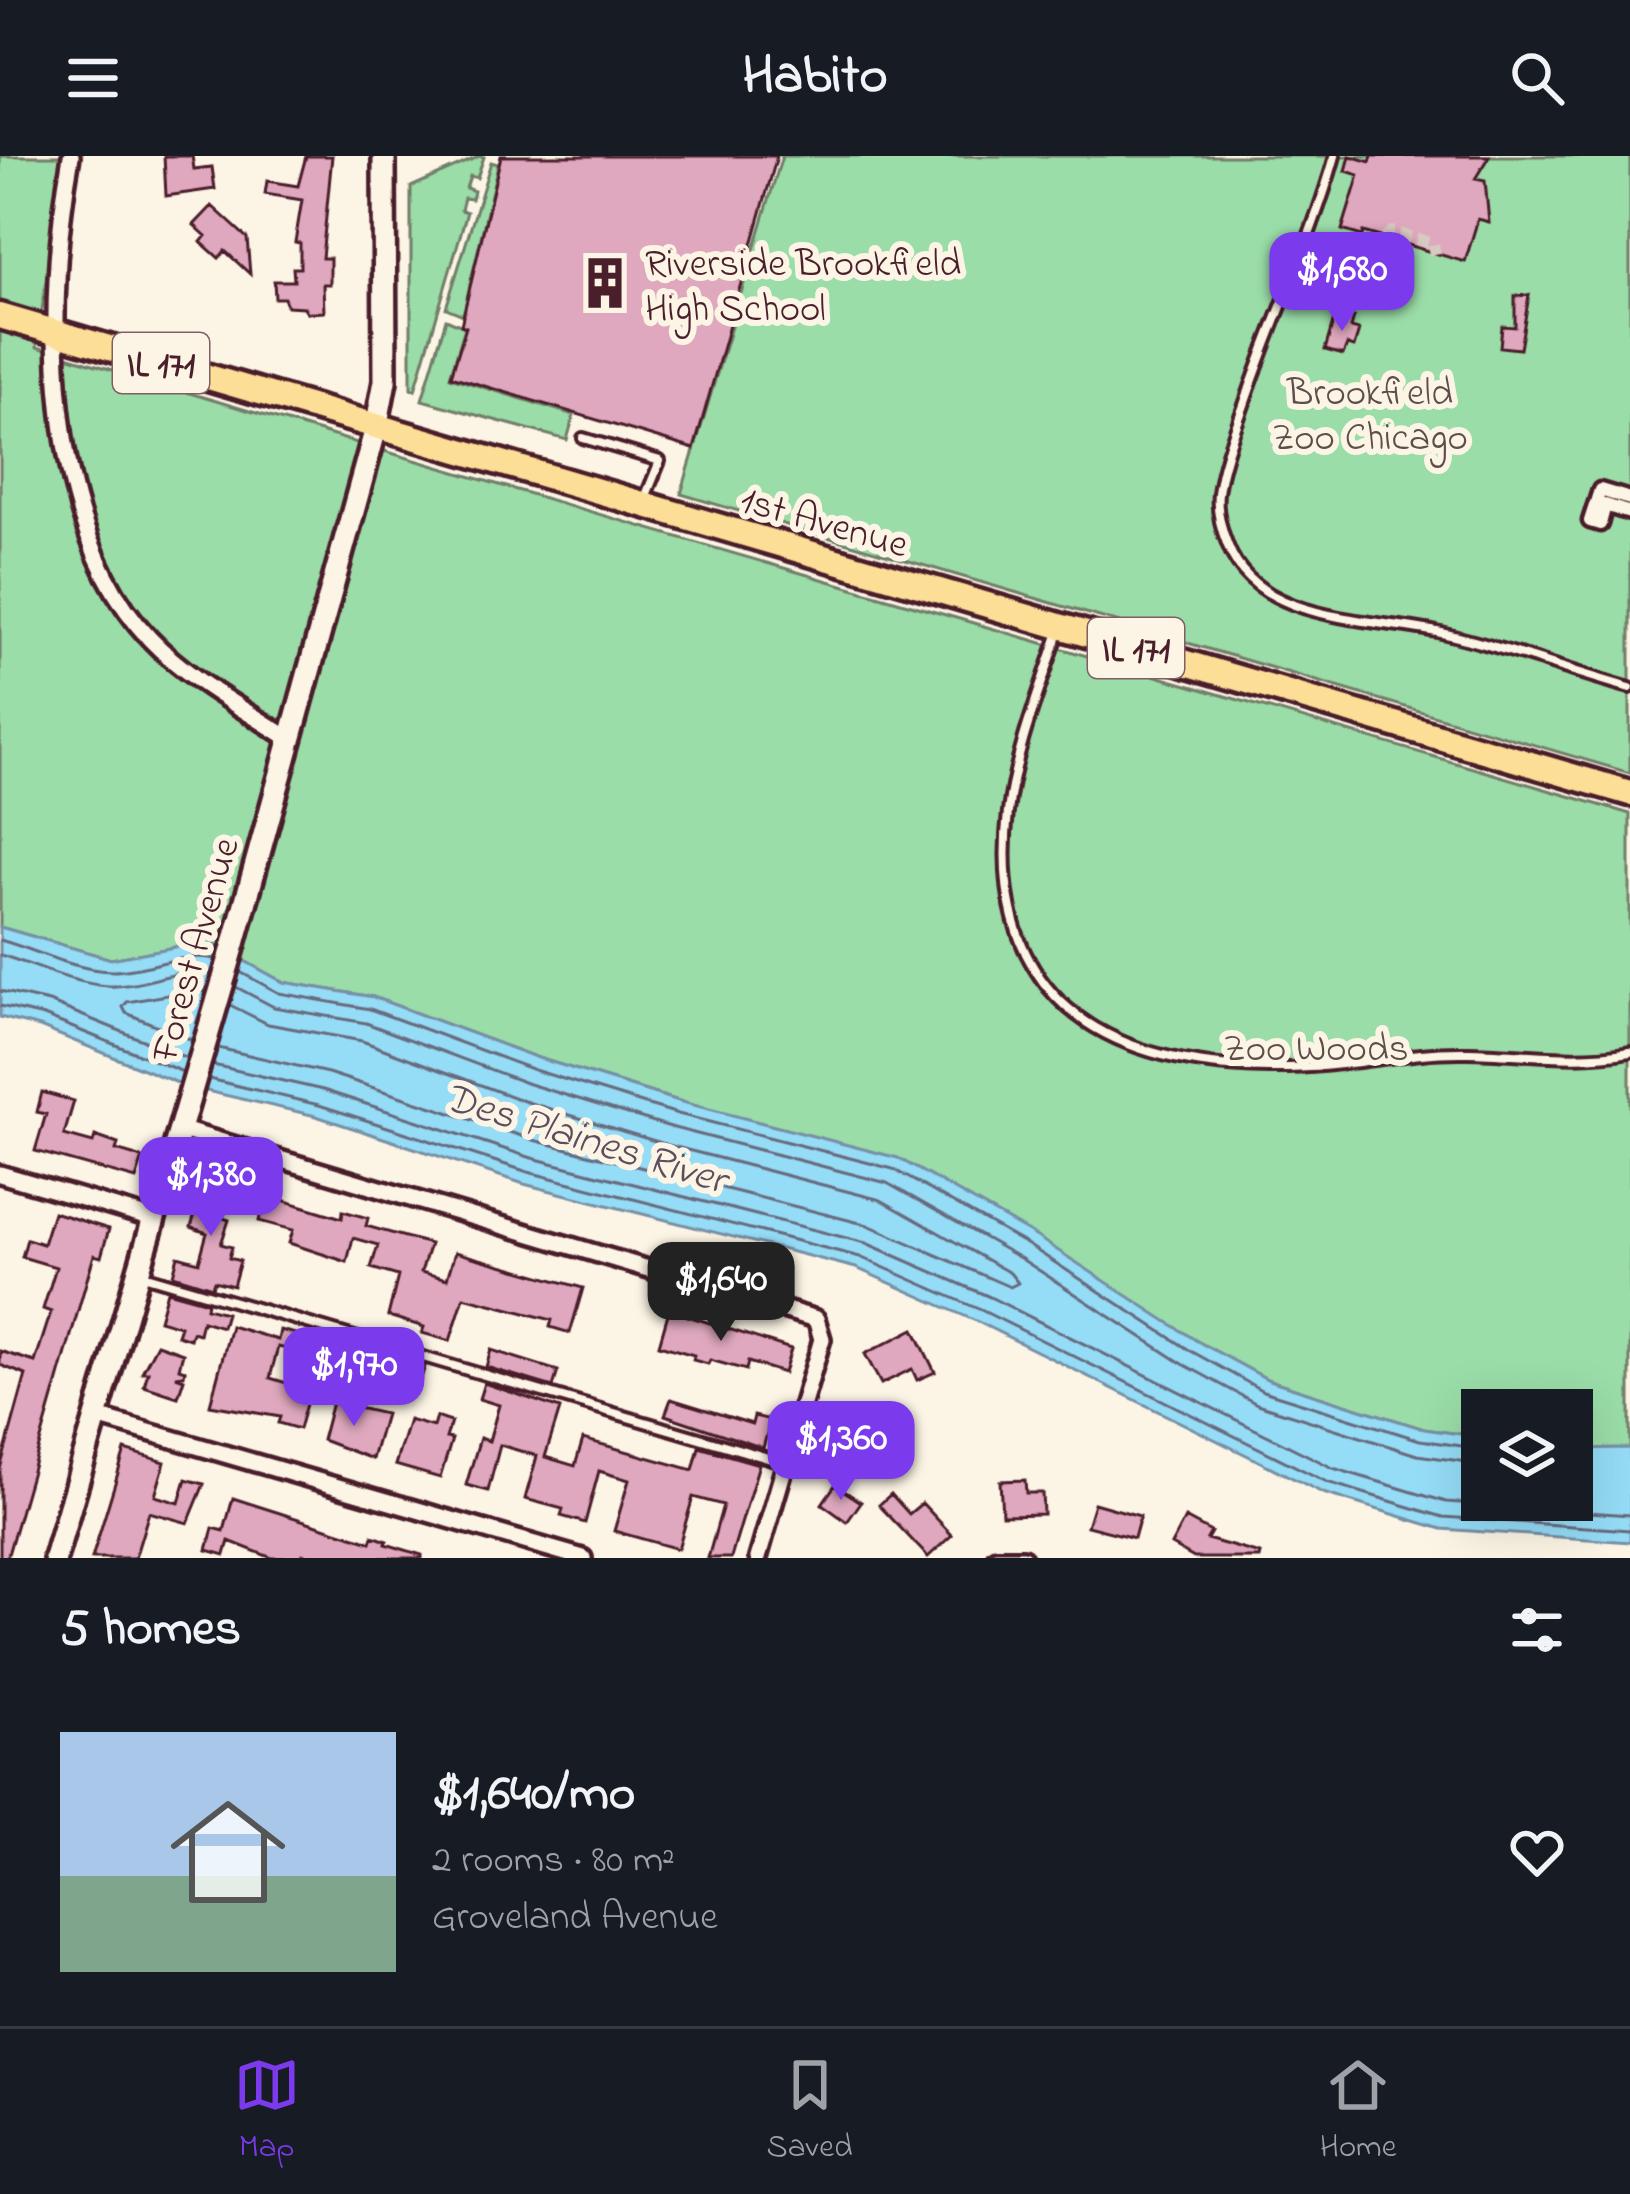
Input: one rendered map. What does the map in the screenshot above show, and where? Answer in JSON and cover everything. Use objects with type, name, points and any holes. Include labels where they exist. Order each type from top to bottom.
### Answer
[{"type":"main road","name":"1st Avenue","points":[[0,316],[1630,794]]},
{"type":"street","points":[[71,156],[58,235],[57,332],[64,426],[82,513],[97,556],[148,638],[190,674],[291,740]]},
{"type":"street","name":"Forest Avenue","points":[[55,1558],[234,944],[376,428],[385,381],[384,156]]},
{"type":"street","points":[[1630,499],[1600,490],[1590,520],[1600,524],[1605,505],[1630,512]]},
{"type":"street","points":[[179,1129],[802,1312],[821,1325],[822,1339],[758,1558]]},
{"type":"street","points":[[0,1174],[153,1219]]},
{"type":"street","points":[[97,1417],[583,1558]]},
{"type":"street","points":[[996,1558],[1023,1558]]},
{"type":"lane","points":[[1335,156],[1222,474],[1218,512],[1235,566],[1259,589],[1298,605],[1362,623],[1435,632],[1630,688]]},
{"type":"lane","points":[[583,438],[659,461],[642,505]]},
{"type":"lane","points":[[1061,626],[1016,775],[1004,845],[1013,920],[1048,989],[1072,1016],[1104,1036],[1172,1058],[1267,1068],[1460,1052],[1563,1057],[1630,1052]]},
{"type":"lane","points":[[138,1274],[786,1463]]},
{"type":"green space","name":"Zoo Woods","points":[[0,156],[63,156],[37,347],[1630,814],[1630,1448],[1593,1449],[1593,1389],[1461,1389],[1461,1434],[1424,1429],[1269,1380],[1197,1341],[682,1102],[538,1058],[373,997],[283,982],[215,945],[191,944],[111,959],[0,927]]},
{"type":"green space","name":"Brookfield Zoo Chicago","points":[[782,156],[1630,156],[1630,773],[681,494]]},
{"type":"green space","points":[[484,157],[477,178],[470,176],[466,188],[474,191],[472,199],[464,198],[461,210],[467,212],[415,390],[411,388],[411,187]]},
{"type":"green space","points":[[491,162],[498,164],[463,315],[446,308]]},
{"type":"green space","points":[[446,319],[465,327],[450,377],[574,415],[567,440],[422,400]]},
{"type":"water","name":"Des Plaines River","points":[[0,927],[111,959],[191,944],[215,945],[283,982],[373,997],[538,1058],[682,1102],[898,1158],[1034,1235],[1197,1341],[1269,1380],[1424,1429],[1461,1434],[1461,1521],[1593,1521],[1593,1449],[1630,1448],[1630,1542],[1442,1529],[1323,1493],[978,1322],[856,1268],[524,1184],[316,1116],[185,1086],[40,1027],[0,1017]]},
{"type":"building","points":[[164,156],[192,156],[194,169],[212,167],[215,189],[166,196]]},
{"type":"building","points":[[306,156],[332,156],[322,258],[330,258],[330,284],[323,284],[324,312],[307,313],[304,307],[287,306],[284,298],[275,298],[274,281],[294,281],[293,268],[300,268],[300,243],[295,242],[302,200],[265,194],[267,181],[298,186]]},
{"type":"building","name":"Riverside Brookfield High School","points":[[501,156],[777,156],[694,449],[451,376],[466,327],[461,325]]},
{"type":"building","points":[[1350,156],[1370,162],[1372,156],[1489,156],[1475,179],[1485,181],[1489,222],[1478,219],[1465,262],[1342,230],[1359,175],[1346,171]]},
{"type":"building","points":[[212,206],[247,238],[250,274],[225,251],[219,258],[201,242],[206,236],[194,225]]},
{"type":"building","points":[[1529,295],[1520,349],[1500,347],[1502,326],[1515,327],[1515,296]]},
{"type":"building","points":[[1336,312],[1354,317],[1351,328],[1359,330],[1354,347],[1347,345],[1343,355],[1325,350]]},
{"type":"building","points":[[42,1092],[74,1101],[64,1135],[93,1143],[95,1136],[118,1144],[116,1150],[143,1158],[136,1179],[35,1151],[46,1114],[37,1112]]},
{"type":"building","points":[[209,1170],[232,1177],[215,1215],[229,1220],[221,1244],[232,1247],[229,1258],[240,1261],[233,1286],[214,1281],[212,1287],[173,1275],[178,1256],[199,1262],[207,1233],[191,1227]]},
{"type":"building","points":[[266,1195],[342,1218],[343,1211],[368,1218],[366,1226],[430,1244],[421,1272],[447,1279],[455,1252],[583,1288],[570,1333],[550,1327],[552,1320],[464,1297],[450,1341],[422,1333],[424,1327],[388,1316],[398,1276],[371,1268],[378,1245],[353,1238],[347,1262],[289,1243],[293,1230],[259,1221]]},
{"type":"building","points":[[53,1212],[109,1229],[101,1257],[94,1255],[7,1558],[0,1558],[0,1469],[26,1375],[0,1365],[0,1351],[35,1362],[51,1312],[43,1309],[56,1267],[22,1257],[27,1239],[43,1244]]},
{"type":"building","points":[[167,1291],[207,1302],[206,1308],[226,1313],[222,1327],[202,1321],[199,1334],[192,1332],[190,1339],[177,1335],[180,1326],[159,1320]]},
{"type":"building","points":[[669,1310],[791,1349],[784,1373],[748,1362],[746,1370],[710,1360],[708,1364],[659,1345]]},
{"type":"building","points":[[231,1326],[278,1340],[280,1330],[296,1334],[291,1350],[278,1347],[270,1378],[310,1390],[299,1429],[278,1423],[280,1417],[210,1405]]},
{"type":"building","points":[[914,1329],[935,1372],[917,1380],[912,1369],[881,1384],[865,1354]]},
{"type":"building","points":[[157,1344],[183,1353],[179,1368],[185,1370],[184,1375],[176,1376],[184,1379],[178,1397],[144,1386],[148,1372],[142,1372]]},
{"type":"building","points":[[491,1350],[558,1371],[553,1387],[486,1367]]},
{"type":"building","points":[[377,1352],[425,1366],[421,1379],[372,1367]]},
{"type":"building","points":[[484,1383],[560,1409],[545,1457],[575,1466],[583,1439],[693,1470],[699,1447],[759,1464],[731,1558],[708,1558],[723,1505],[693,1497],[678,1549],[614,1531],[629,1480],[599,1471],[585,1523],[561,1516],[563,1509],[525,1499],[537,1456],[500,1445],[488,1491],[466,1485],[480,1438],[489,1441],[499,1405],[479,1399]]},
{"type":"building","points":[[671,1399],[752,1424],[754,1416],[771,1420],[763,1448],[665,1415]]},
{"type":"building","points":[[332,1402],[385,1414],[372,1459],[322,1440]]},
{"type":"building","points":[[436,1417],[451,1422],[446,1438],[452,1439],[440,1478],[395,1465],[409,1420],[433,1427]]},
{"type":"building","points":[[125,1450],[165,1462],[155,1496],[179,1503],[186,1479],[204,1484],[188,1523],[149,1512],[135,1558],[92,1558]]},
{"type":"building","points":[[1025,1480],[1026,1493],[1042,1493],[1043,1514],[1002,1515],[1000,1481]]},
{"type":"building","points":[[835,1485],[861,1502],[847,1522],[822,1504]]},
{"type":"building","points":[[891,1494],[909,1514],[922,1503],[952,1535],[928,1557],[879,1505]]},
{"type":"building","points":[[233,1498],[371,1542],[373,1536],[422,1558],[303,1554],[302,1558],[272,1558],[229,1541],[225,1555],[207,1550],[213,1528],[224,1531]]},
{"type":"building","points":[[1094,1503],[1140,1516],[1134,1538],[1087,1526]]},
{"type":"building","points":[[1185,1518],[1211,1532],[1207,1539],[1260,1554],[1259,1558],[1194,1558],[1171,1545]]},
{"type":"tunnel","points":[[1384,239],[1392,232],[1433,244],[1435,254]]},
{"type":"place","name":"Riverside Brookfield High School","points":[[605,283]]}]
